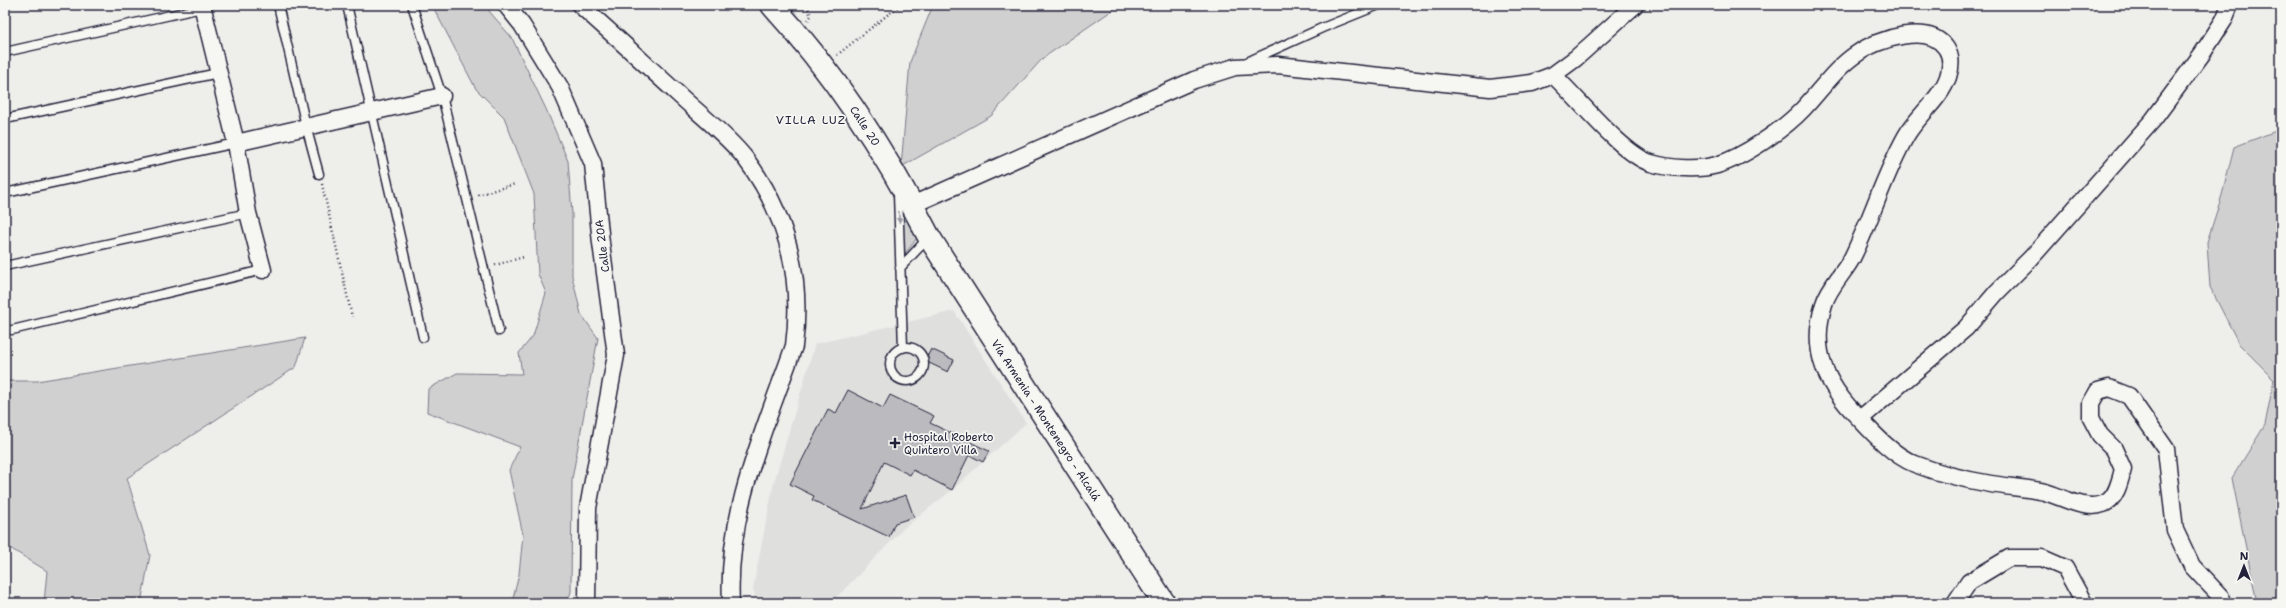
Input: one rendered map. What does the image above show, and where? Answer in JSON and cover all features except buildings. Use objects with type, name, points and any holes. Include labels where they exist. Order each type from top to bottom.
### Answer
[{"type":"main road","name":"Calle 20","points":[[772,5],[826,69],[863,122],[898,178],[928,237]]},
{"type":"main road","name":"Vía Armenia - Montenegro - Alcalá","points":[[928,237],[1164,603]]},
{"type":"street","name":"Calle 20A","points":[[506,5],[522,25],[560,87],[593,164],[601,243],[616,355],[588,508],[587,603]]},
{"type":"street","points":[[580,5],[744,158],[774,203],[785,228],[797,295],[797,326],[794,346],[744,484],[734,535],[731,603]]},
{"type":"street","points":[[912,205],[1194,80],[1235,67],[1278,65],[1490,88],[1532,83],[1553,75],[1576,58],[1635,5]]},
{"type":"street","points":[[1860,419],[1966,328],[1997,292],[2031,258],[2153,120],[2202,54],[2224,20],[2230,5]]},
{"type":"street","points":[[202,6],[236,143],[248,213],[263,270]]},
{"type":"street","points":[[1553,75],[1632,152],[1650,163],[1690,168],[1715,166],[1734,158],[1771,135],[1800,112],[1836,71],[1857,53],[1881,41],[1905,34],[1926,36],[1939,40],[1947,49],[1950,69],[1947,81],[1908,133],[1901,145],[1851,259],[1825,300],[1818,329],[1820,352],[1826,374],[1841,398],[1860,419],[1886,444],[1913,463],[1987,483],[2045,492],[2092,507],[2106,503],[2116,491],[2123,469],[2114,449],[2100,435],[2091,418],[2091,403],[2098,390],[2109,388],[2129,396],[2166,449],[2175,530],[2192,566],[2221,597],[2223,603]]},
{"type":"street","points":[[236,143],[442,96]]},
{"type":"street","points":[[1955,603],[1969,582],[2009,558],[2042,558],[2065,568],[2084,603]]},
{"type":"lane","points":[[278,5],[306,126],[319,174]]},
{"type":"lane","points":[[347,5],[423,337]]},
{"type":"lane","points":[[412,5],[442,96],[468,198],[483,269],[499,331]]},
{"type":"lane","points":[[1235,67],[1282,48],[1322,28],[1379,5]]},
{"type":"lane","points":[[5,52],[202,6]]},
{"type":"lane","points":[[10,118],[218,73]]},
{"type":"lane","points":[[10,192],[236,143]]},
{"type":"lane","points":[[898,178],[903,348]]},
{"type":"lane","points":[[5,266],[248,213]]},
{"type":"lane","points":[[900,268],[928,237]]},
{"type":"lane","points":[[12,330],[263,270]]},
{"type":"lane","points":[[903,348],[914,349],[923,359],[922,372],[913,380],[901,380],[892,372],[891,358],[894,353],[903,348]]},
{"type":"path","points":[[826,69],[839,53],[884,20],[900,5]]},
{"type":"path","points":[[319,174],[352,317]]},
{"type":"path","points":[[468,198],[515,184]]},
{"type":"path","points":[[483,269],[524,257]]},
{"type":"shaded area","points":[[432,5],[484,5],[512,38],[546,109],[568,161],[572,214],[572,276],[581,314],[598,338],[572,479],[571,592],[567,603],[512,603],[519,574],[523,535],[509,470],[520,447],[427,412],[428,389],[457,373],[522,374],[519,353],[533,336],[546,293],[538,274],[534,194],[504,117],[476,89]]},
{"type":"shaded area","points":[[933,5],[1120,5],[1043,58],[991,116],[901,167],[910,62]]},
{"type":"shaded area","points":[[2281,129],[2281,603],[2257,603],[2232,478],[2265,425],[2274,379],[2239,344],[2210,287],[2207,242],[2222,195],[2234,147]]},
{"type":"shaded area","points":[[901,206],[920,234],[905,254]]},
{"type":"shaded area","name":"Hospital Roberto Quintero Villa","points":[[954,311],[1026,423],[952,490],[904,528],[831,603],[757,603],[753,588],[774,482],[815,344]]},
{"type":"shaded area","points":[[305,338],[296,367],[127,478],[150,555],[141,603],[44,603],[47,571],[5,545],[5,381],[37,381]]},
{"type":"place","name":"Hospital Roberto Quintero Villa","points":[[895,443]]},
{"type":"district","name":"VILLA LUZ","points":[[811,120]]}]
